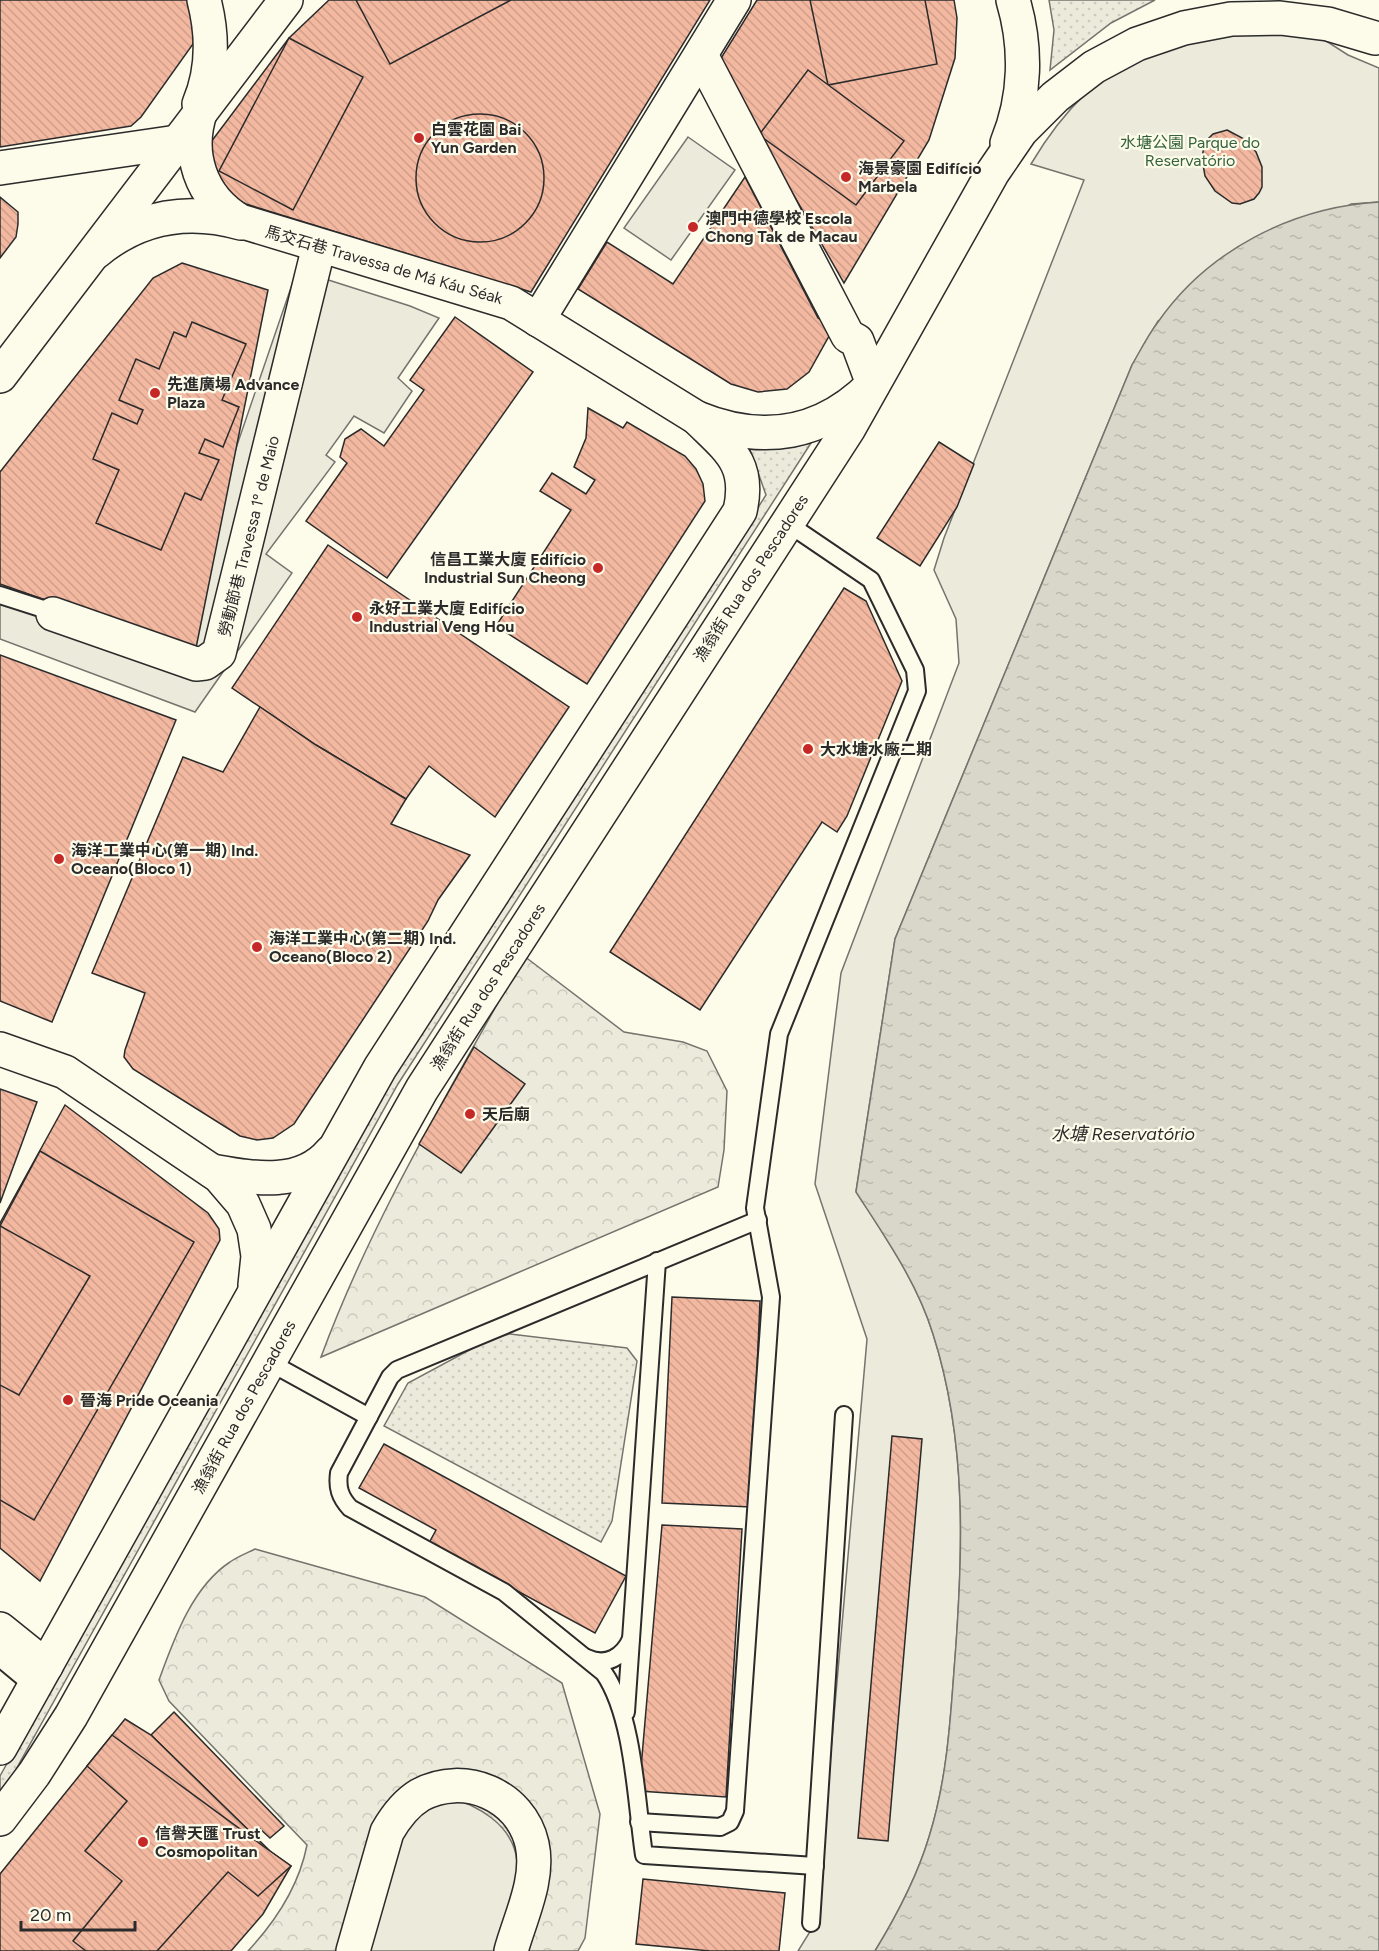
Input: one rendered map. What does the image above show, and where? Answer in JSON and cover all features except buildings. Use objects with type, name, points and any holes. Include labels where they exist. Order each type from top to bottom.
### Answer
[{"type":"street","points":[[187,128],[196,112],[208,75],[211,37],[204,0]]},
{"type":"street","points":[[0,168],[187,128],[261,0]]},
{"type":"street","points":[[0,376],[286,0]]},
{"type":"street","points":[[538,320],[734,0]]},
{"type":"street","points":[[997,166],[1014,124],[1022,89],[1023,53],[1013,0]]},
{"type":"street","points":[[1288,0],[1377,39]]},
{"type":"street","points":[[997,166],[1021,132],[1074,81],[1115,55],[1160,35],[1207,22],[1256,17],[1304,20],[1377,39]]},
{"type":"street","points":[[697,418],[719,427],[743,432],[792,431],[836,414],[857,400],[873,384],[857,341],[848,336],[701,55]]},
{"type":"street","name":"馬交石巷 Travessa de Má Káu Séak","points":[[187,128],[196,126],[194,148],[204,184],[221,207],[254,227],[511,303],[697,418]]},
{"type":"street","name":"漁翁街 Rua dos Pescadores","points":[[0,1819],[34,1774],[71,1716],[422,1089],[849,428],[997,166]]},
{"type":"street","points":[[80,270],[112,239],[155,220],[178,215],[202,215],[254,227]]},
{"type":"street","name":"勞動節巷 Travessa 1º de Maio","points":[[63,613],[196,664],[205,663],[219,653],[319,246]]},
{"type":"street","points":[[0,1748],[381,1068],[740,511],[743,482],[735,456],[697,418]]},
{"type":"street","points":[[0,1049],[65,1072],[212,1171],[226,1183],[243,1204],[256,1238],[257,1274],[246,1309]]},
{"type":"street","points":[[212,1171],[257,1178],[285,1177],[318,1164],[340,1140]]},
{"type":"street","points":[[0,1629],[40,1676]]},
{"type":"street","points":[[353,1951],[387,1832],[394,1821],[420,1795],[454,1785],[484,1790],[504,1801],[518,1814],[531,1840],[534,1858],[531,1882],[511,1951]]},
{"type":"lane","points":[[639,1822],[720,1827],[730,1822],[735,1811],[771,1297],[756,1208],[779,1034],[917,691],[918,681],[871,580],[787,523]]},
{"type":"lane","name":"勞動節巷 Travessa 1º de Maio","points":[[0,595],[63,613]]},
{"type":"lane","points":[[758,1220],[397,1370],[390,1377],[339,1473],[339,1492],[343,1501],[350,1508],[504,1592],[604,1673],[616,1690],[625,1727],[644,1855],[815,1866]]},
{"type":"lane","points":[[625,1727],[657,1261]]},
{"type":"lane","points":[[269,1362],[369,1417]]},
{"type":"lane","points":[[811,1923],[844,1415]]},
{"type":"lane","points":[[583,1656],[600,1662],[610,1661],[626,1649],[631,1638]]},
{"type":"lane","points":[[0,1658],[40,1676]]},
{"type":"green space","points":[[1049,0],[1155,0],[1111,23],[1050,70],[1054,30]]},
{"type":"green space","name":"水塘公園 Parque do Reservatório","points":[[1239,32],[1320,37],[1348,55],[1379,68],[1379,202],[1351,204],[1158,321],[1132,365],[895,939],[856,1191],[899,1260],[918,1296],[933,1334],[952,1417],[960,1501],[961,1544],[949,1734],[940,1796],[919,1867],[906,1896],[875,1951],[798,1951],[816,1922],[867,1339],[815,1184],[841,973],[959,663],[956,619],[934,570],[944,538],[1084,180],[1031,164],[1070,110],[1103,78],[1122,65],[1162,47]]},
{"type":"green space","points":[[688,137],[735,170],[671,260],[624,228]]},
{"type":"green space","points":[[297,270],[410,306],[439,318],[398,378],[412,391],[384,433],[354,416],[326,455],[335,462],[266,554],[292,573],[195,712],[0,639],[0,570],[173,632]]},
{"type":"green space","points":[[811,443],[398,1084],[10,1780],[0,1792],[0,1776],[391,1080],[766,495],[749,447],[786,448]]},
{"type":"green space","points":[[524,956],[624,1032],[683,1042],[707,1051],[727,1091],[724,1150],[718,1187],[321,1357],[389,1203]]},
{"type":"green space","points":[[501,1333],[627,1348],[637,1361],[612,1521],[601,1542],[384,1426],[408,1383]]},
{"type":"green space","points":[[255,1549],[425,1597],[562,1683],[600,1814],[585,1938],[578,1951],[248,1951],[268,1928],[285,1902],[298,1875],[307,1845],[169,1701],[159,1680],[178,1631],[205,1585],[230,1562]]},
{"type":"green space","points":[[446,1796],[470,1805],[492,1818],[509,1837],[514,1848],[517,1861],[515,1881],[494,1951],[361,1951],[401,1824]]},
{"type":"water","name":"水塘 Reservatório","points":[[1379,202],[1379,1951],[875,1951],[899,1910],[919,1867],[940,1796],[951,1713],[961,1544],[960,1501],[952,1417],[933,1334],[909,1278],[856,1192],[895,939],[1132,365],[1151,332],[1178,296],[1202,274],[1227,254],[1255,237],[1284,223],[1315,213]]},
{"type":"place","name":"白雲花園 Bai Yun Garden","points":[[419,138]]},
{"type":"place","name":"海景豪園 Edifício Marbela","points":[[846,177]]},
{"type":"place","name":"澳門中德學校 Escola Chong Tak de Macau","points":[[693,227]]},
{"type":"place","name":"先進廣場 Advance Plaza","points":[[155,393]]},
{"type":"place","name":"信昌工業大廈 Edifício Industrial Sun Cheong","points":[[598,568]]},
{"type":"place","name":"永好工業大廈 Edifício Industrial Veng Hou","points":[[357,617]]},
{"type":"place","name":"大水塘水廠二期","points":[[808,749]]},
{"type":"place","name":"海洋工業中心(第一期) Ind. Oceano(Bloco 1)","points":[[59,859]]},
{"type":"place","name":"海洋工業中心(第二期) Ind. Oceano(Bloco 2)","points":[[257,947]]},
{"type":"place","name":"天后廟","points":[[470,1114]]},
{"type":"place","name":"晉海 Pride Oceania","points":[[68,1400]]},
{"type":"place","name":"信譽天匯 Trust Cosmopolitan","points":[[143,1842]]}]
